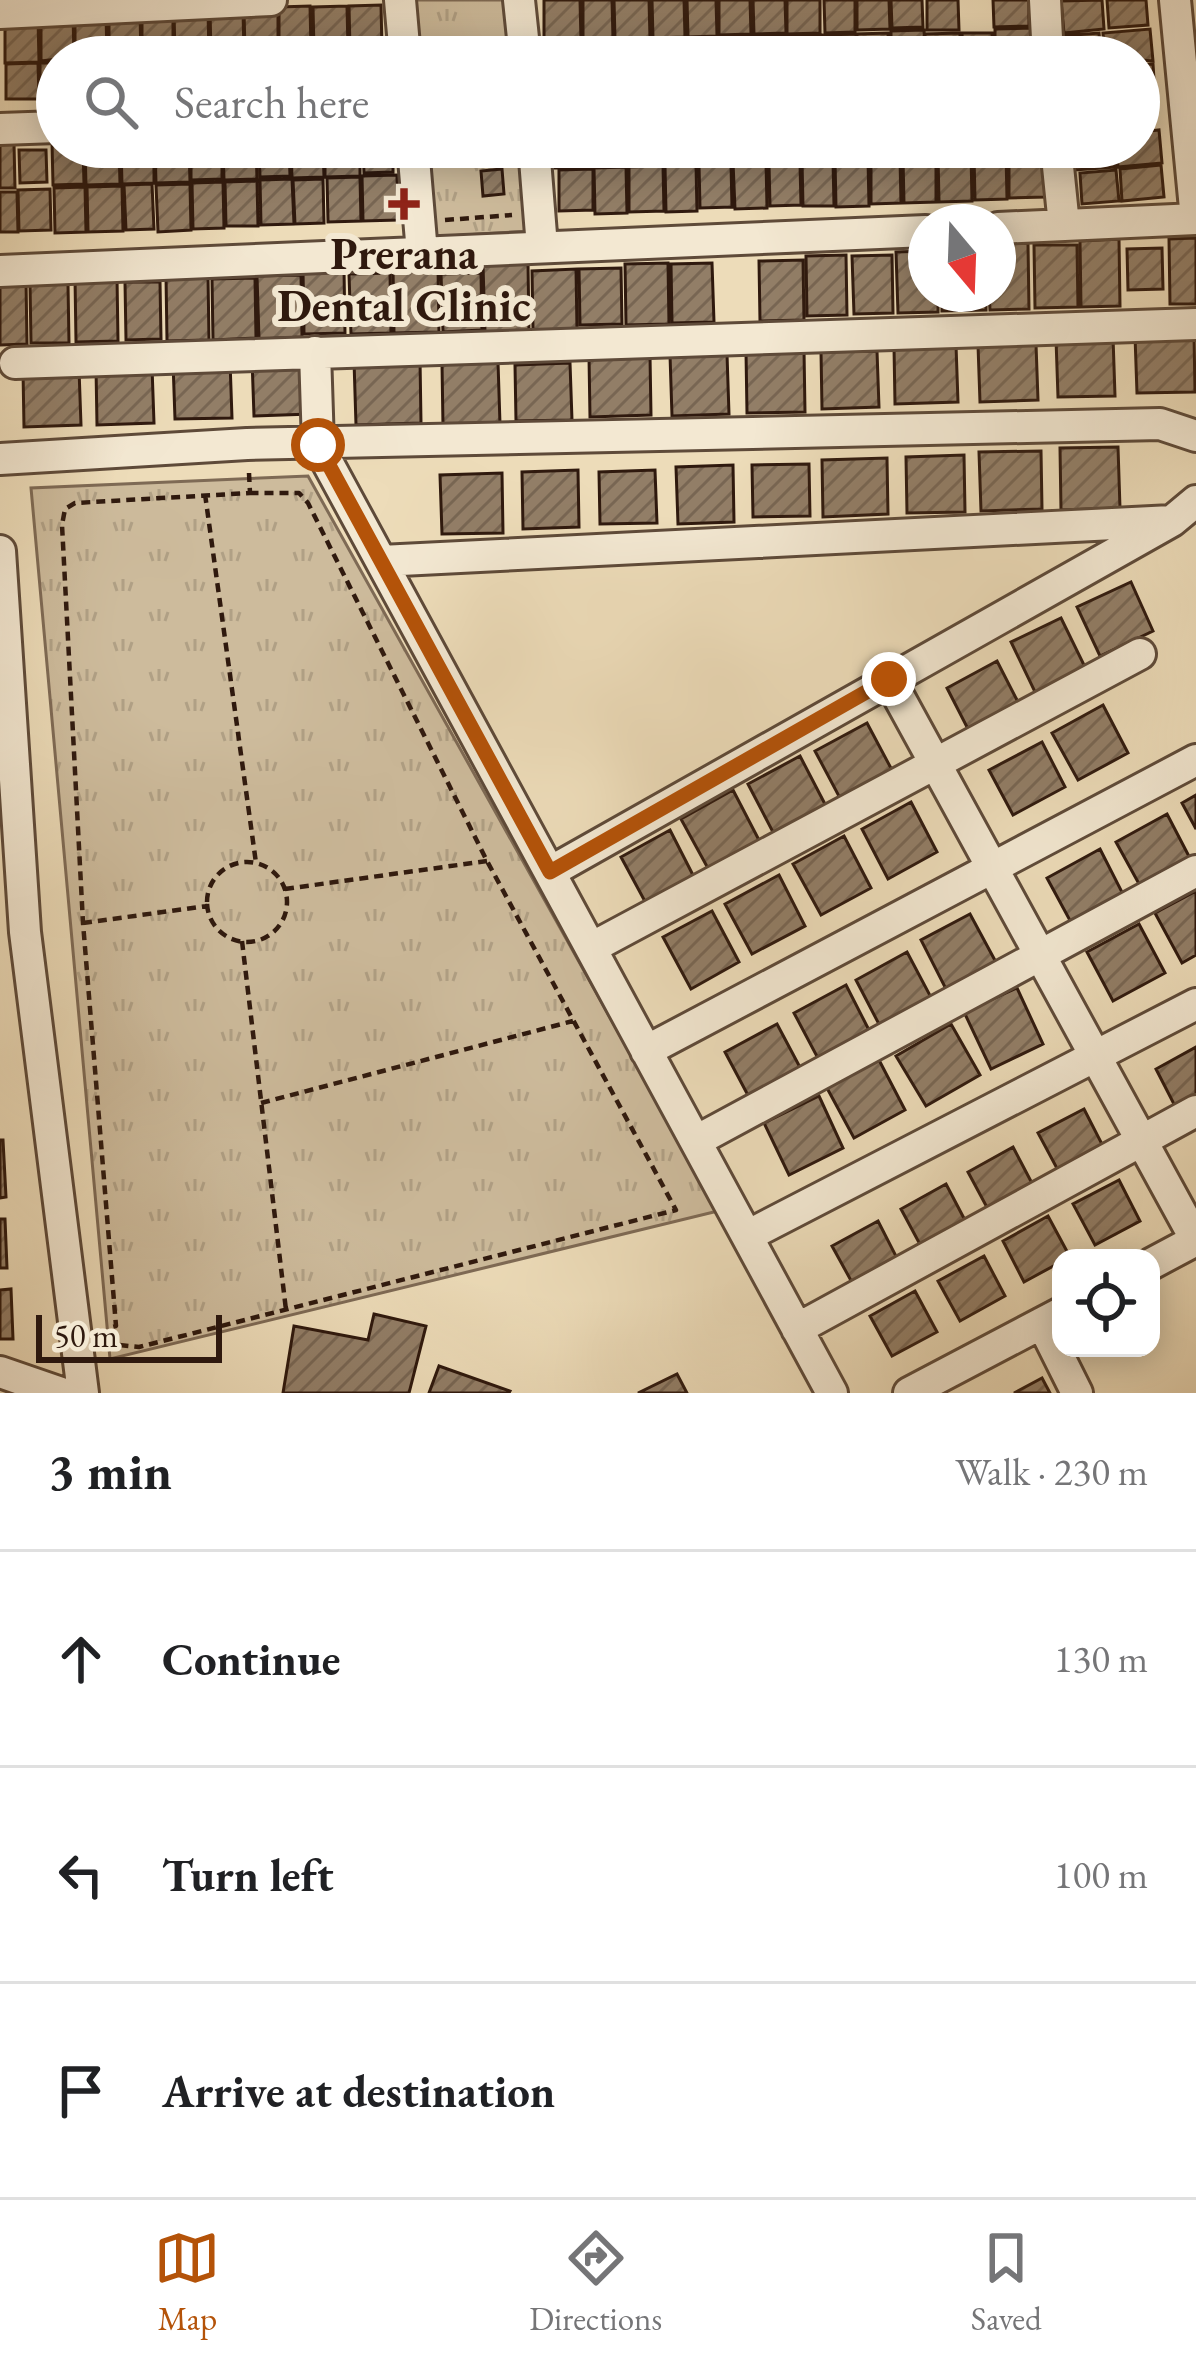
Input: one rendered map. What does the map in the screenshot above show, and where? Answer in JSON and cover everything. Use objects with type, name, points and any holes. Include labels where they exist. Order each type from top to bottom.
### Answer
[{"type":"street","points":[[0,13],[271,0]]},
{"type":"street","points":[[400,0],[411,36]]},
{"type":"street","points":[[517,36],[518,0]]},
{"type":"street","points":[[1045,0],[1047,36]]},
{"type":"street","points":[[1016,227],[1196,219],[1175,0]]},
{"type":"street","points":[[0,129],[36,128]]},
{"type":"street","points":[[415,168],[422,253]]},
{"type":"street","points":[[536,168],[542,248]]},
{"type":"street","points":[[1058,168],[1064,225]]},
{"type":"street","points":[[0,271],[908,232]]},
{"type":"street","points":[[15,363],[1196,324]]},
{"type":"street","points":[[315,352],[318,445],[832,1393]]},
{"type":"street","points":[[0,459],[247,444],[1160,424],[1196,436]]},
{"type":"street","points":[[381,561],[1184,511]]},
{"type":"street","points":[[550,872],[1184,511]]},
{"type":"street","points":[[0,550],[25,932],[83,1393]]},
{"type":"street","points":[[591,948],[1140,654]]},
{"type":"street","points":[[889,679],[1038,959],[1196,1240],[1160,1259]]},
{"type":"street","points":[[646,1051],[1196,760]]},
{"type":"street","points":[[696,1142],[1196,871]]},
{"type":"street","points":[[747,1236],[1196,1004]]},
{"type":"street","points":[[797,1329],[1196,1111]]},
{"type":"street","points":[[909,1393],[1051,1318],[1077,1393]]},
{"type":"street","points":[[0,1372],[61,1393]]},
{"type":"path","points":[[441,202],[442,220],[523,214]]},
{"type":"path","points":[[247,444],[250,493]]},
{"type":"path","points":[[205,492],[256,862]]},
{"type":"path","points":[[250,493],[299,493],[308,503],[487,861],[676,1210],[139,1347],[119,1345],[112,1327],[116,1326],[83,923],[65,509],[75,503],[250,493]]},
{"type":"path","points":[[285,890],[487,861]]},
{"type":"path","points":[[256,862],[279,877],[285,890],[285,916],[278,927],[255,941],[242,941],[218,930],[207,906],[220,872],[256,862]]},
{"type":"path","points":[[83,923],[207,906]]},
{"type":"path","points":[[242,941],[286,1310]]},
{"type":"path","points":[[261,1103],[573,1021]]},
{"type":"green space","points":[[413,0],[511,0],[514,36],[416,36]]},
{"type":"green space","points":[[425,168],[526,168],[531,231],[430,237]]},
{"type":"green space","points":[[308,476],[718,1211],[110,1359],[31,488]]},
{"type":"building","points":[[544,0],[580,0],[581,36],[544,36]]},
{"type":"building","points":[[583,0],[612,0],[613,36],[583,36]]},
{"type":"building","points":[[614,0],[649,0],[650,36],[615,36]]},
{"type":"building","points":[[652,0],[684,0],[685,36],[653,36]]},
{"type":"building","points":[[687,0],[716,0],[717,36],[688,36]]},
{"type":"building","points":[[719,0],[750,0],[751,34],[719,35]]},
{"type":"building","points":[[753,0],[785,0],[786,33],[754,34]]},
{"type":"building","points":[[787,0],[820,0],[820,33],[787,34]]},
{"type":"building","points":[[824,0],[855,0],[855,32],[825,33]]},
{"type":"building","points":[[857,0],[889,0],[890,29],[857,30]]},
{"type":"building","points":[[891,0],[922,0],[923,27],[892,28]]},
{"type":"building","points":[[927,0],[958,0],[959,30],[927,30]]},
{"type":"building","points":[[993,0],[1029,0],[1029,26],[994,27]]},
{"type":"building","points":[[1102,0],[1104,29],[1064,33],[1061,1]]},
{"type":"building","points":[[1107,0],[1146,0],[1148,25],[1109,28]]},
{"type":"building","points":[[381,5],[382,36],[350,36],[349,6]]},
{"type":"building","points":[[310,6],[311,36],[279,36],[279,7]]},
{"type":"building","points":[[347,6],[348,36],[314,36],[313,7]]},
{"type":"building","points":[[278,9],[278,36],[245,36],[244,10]]},
{"type":"building","points":[[142,11],[173,11],[173,36],[142,36]]},
{"type":"building","points":[[174,11],[208,11],[209,36],[175,36]]},
{"type":"building","points":[[210,11],[243,11],[244,36],[211,36]]},
{"type":"building","points":[[106,14],[107,36],[75,36],[75,15]]},
{"type":"building","points":[[140,14],[141,36],[109,36],[109,15]]},
{"type":"building","points":[[41,15],[73,15],[74,36],[41,36]]},
{"type":"building","points":[[5,18],[38,18],[36,62],[5,63]]},
{"type":"building","points":[[1032,28],[1032,36],[995,36],[995,29]]},
{"type":"building","points":[[1150,29],[1151,36],[1103,36]]},
{"type":"building","points":[[924,30],[924,36],[891,36],[891,31]]},
{"type":"building","points":[[36,63],[36,99],[6,99],[6,64]]},
{"type":"building","points":[[14,143],[15,188],[0,188],[0,144]]},
{"type":"building","points":[[19,150],[36,150],[36,168],[47,168],[47,182],[20,183]]},
{"type":"building","points":[[1160,165],[1164,197],[1122,201],[1120,169]]},
{"type":"building","points":[[53,168],[84,168],[84,184],[53,185]]},
{"type":"building","points":[[86,168],[120,168],[120,184],[86,185]]},
{"type":"building","points":[[122,168],[154,168],[154,183],[122,184]]},
{"type":"building","points":[[156,168],[190,168],[190,182],[156,183]]},
{"type":"building","points":[[191,168],[222,168],[222,179],[191,180]]},
{"type":"building","points":[[224,168],[257,168],[257,179],[224,180]]},
{"type":"building","points":[[260,168],[290,168],[290,176],[260,177]]},
{"type":"building","points":[[292,168],[324,168],[324,177],[292,178]]},
{"type":"building","points":[[325,168],[360,168],[360,176],[325,177]]},
{"type":"building","points":[[364,168],[393,168],[393,172],[364,173]]},
{"type":"building","points":[[594,168],[626,168],[627,213],[595,214]]},
{"type":"building","points":[[629,168],[663,168],[664,211],[629,212]]},
{"type":"building","points":[[665,168],[696,168],[697,211],[666,212]]},
{"type":"building","points":[[699,168],[731,168],[732,207],[700,208]]},
{"type":"building","points":[[733,168],[766,168],[767,208],[735,209]]},
{"type":"building","points":[[769,168],[800,168],[801,205],[770,206]]},
{"type":"building","points":[[802,168],[833,168],[834,206],[803,206]]},
{"type":"building","points":[[835,168],[868,168],[869,206],[836,207]]},
{"type":"building","points":[[871,168],[900,168],[901,203],[871,204]]},
{"type":"building","points":[[903,168],[936,168],[936,202],[904,203]]},
{"type":"building","points":[[938,168],[971,168],[972,201],[939,202]]},
{"type":"building","points":[[974,168],[1006,168],[1007,199],[975,200]]},
{"type":"building","points":[[1009,168],[1044,168],[1045,197],[1009,198]]},
{"type":"building","points":[[502,169],[504,194],[483,196],[481,171]]},
{"type":"building","points":[[593,169],[593,210],[559,211],[559,170]]},
{"type":"building","points":[[1116,170],[1119,201],[1082,204],[1080,173]]},
{"type":"building","points":[[397,175],[398,220],[363,221],[362,176]]},
{"type":"building","points":[[360,177],[361,221],[328,222],[327,178]]},
{"type":"building","points":[[292,179],[294,224],[261,225],[260,180]]},
{"type":"building","points":[[323,179],[324,223],[295,224],[293,180]]},
{"type":"building","points":[[257,181],[258,226],[226,226],[225,182]]},
{"type":"building","points":[[223,182],[224,228],[193,229],[192,183]]},
{"type":"building","points":[[152,184],[154,229],[126,230],[124,185]]},
{"type":"building","points":[[190,184],[191,230],[158,232],[156,185]]},
{"type":"building","points":[[122,186],[123,231],[88,232],[87,187]]},
{"type":"building","points":[[85,187],[86,232],[55,233],[54,188]]},
{"type":"building","points":[[50,189],[51,230],[19,231],[18,190]]},
{"type":"building","points":[[0,192],[17,192],[18,232],[0,232]]},
{"type":"building","points":[[1196,238],[1196,304],[1170,304],[1169,239]]},
{"type":"building","points":[[1119,239],[1120,306],[1081,307],[1080,241]]},
{"type":"building","points":[[1016,243],[1028,243],[1029,309],[1016,309]]},
{"type":"building","points":[[1034,245],[1077,245],[1078,307],[1035,308]]},
{"type":"building","points":[[1162,248],[1163,289],[1128,290],[1127,249]]},
{"type":"building","points":[[896,252],[908,252],[908,312],[938,312],[898,313]]},
{"type":"building","points":[[846,255],[847,315],[807,316],[806,256]]},
{"type":"building","points":[[892,255],[893,313],[854,314],[852,256]]},
{"type":"building","points":[[803,260],[804,320],[760,321],[759,261]]},
{"type":"building","points":[[528,263],[529,331],[485,332],[483,265]]},
{"type":"building","points":[[668,263],[669,324],[626,325],[625,264]]},
{"type":"building","points":[[712,263],[714,322],[672,323],[671,264]]},
{"type":"building","points":[[438,267],[439,332],[394,333],[393,268]]},
{"type":"building","points":[[621,268],[622,324],[580,325],[579,269]]},
{"type":"building","points":[[344,269],[345,333],[304,334],[303,270]]},
{"type":"building","points":[[576,269],[577,329],[533,330],[532,271]]},
{"type":"building","points":[[390,273],[391,333],[351,334],[349,274]]},
{"type":"building","points":[[481,273],[482,330],[443,332],[441,274]]},
{"type":"building","points":[[301,275],[302,337],[259,339],[257,276]]},
{"type":"building","points":[[166,276],[208,276],[209,340],[167,341]]},
{"type":"building","points":[[117,277],[118,341],[76,342],[75,278]]},
{"type":"building","points":[[255,278],[256,338],[213,340],[212,279]]},
{"type":"building","points":[[26,280],[27,344],[0,345],[0,281]]},
{"type":"building","points":[[125,282],[160,282],[161,339],[126,340]]},
{"type":"building","points":[[30,284],[68,284],[69,343],[31,343]]},
{"type":"building","points":[[1194,334],[1195,392],[1137,393],[1135,336]]},
{"type":"building","points":[[1113,337],[1115,396],[1058,397],[1056,339]]},
{"type":"building","points":[[1036,344],[1038,400],[980,402],[978,345]]},
{"type":"building","points":[[956,345],[958,402],[895,404],[894,347]]},
{"type":"building","points":[[804,350],[805,412],[747,413],[746,352]]},
{"type":"building","points":[[877,351],[879,407],[822,409],[821,352]]},
{"type":"building","points":[[727,354],[729,414],[672,416],[670,355]]},
{"type":"building","points":[[650,356],[651,415],[590,417],[589,357]]},
{"type":"building","points":[[309,357],[310,414],[254,416],[252,359]]},
{"type":"building","points":[[420,359],[421,423],[356,425],[354,361]]},
{"type":"building","points":[[230,361],[232,418],[175,419],[173,362]]},
{"type":"building","points":[[498,362],[500,424],[443,426],[442,364]]},
{"type":"building","points":[[570,363],[572,420],[516,421],[515,365]]},
{"type":"building","points":[[152,367],[154,423],[97,425],[96,368]]},
{"type":"building","points":[[79,369],[81,425],[24,427],[23,371]]},
{"type":"building","points":[[1118,447],[1120,508],[1061,510],[1060,448]]},
{"type":"building","points":[[1041,451],[1042,509],[981,511],[979,452]]},
{"type":"building","points":[[964,455],[965,512],[907,513],[906,457]]},
{"type":"building","points":[[887,458],[888,514],[823,517],[822,460]]},
{"type":"building","points":[[809,464],[810,516],[753,517],[752,465]]},
{"type":"building","points":[[733,465],[734,522],[678,524],[676,467]]},
{"type":"building","points":[[578,470],[579,527],[523,529],[522,472]]},
{"type":"building","points":[[655,470],[657,523],[600,524],[599,472]]},
{"type":"building","points":[[502,473],[503,533],[442,534],[440,475]]},
{"type":"building","points":[[1131,582],[1153,631],[1100,656],[1077,607]]},
{"type":"building","points":[[1061,618],[1086,669],[1036,694],[1011,642]]},
{"type":"building","points":[[997,661],[1019,704],[969,731],[947,688]]},
{"type":"building","points":[[1103,705],[1128,753],[1078,780],[1052,733]]},
{"type":"building","points":[[867,723],[893,772],[841,800],[815,751]]},
{"type":"building","points":[[1042,742],[1065,787],[1013,815],[989,770]]},
{"type":"building","points":[[800,756],[827,808],[775,836],[748,784]]},
{"type":"building","points":[[733,790],[761,844],[710,872],[681,819]]},
{"type":"building","points":[[1196,795],[1196,829],[1182,803]]},
{"type":"building","points":[[911,802],[937,852],[888,879],[862,829]]},
{"type":"building","points":[[1167,814],[1194,866],[1144,893],[1116,842]]},
{"type":"building","points":[[670,830],[696,881],[648,907],[621,857]]},
{"type":"building","points":[[844,836],[871,888],[821,915],[793,864]]},
{"type":"building","points":[[1100,849],[1125,898],[1073,926],[1047,878]]},
{"type":"building","points":[[779,875],[805,926],[752,954],[725,904]]},
{"type":"building","points":[[1196,891],[1196,955],[1182,963],[1155,913]]},
{"type":"building","points":[[712,911],[739,962],[691,989],[663,937]]},
{"type":"building","points":[[970,914],[998,966],[948,993],[921,940]]},
{"type":"building","points":[[1139,924],[1165,973],[1113,1001],[1087,952]]},
{"type":"building","points":[[907,952],[934,1003],[882,1030],[856,980]]},
{"type":"building","points":[[846,985],[872,1036],[821,1064],[794,1013]]},
{"type":"building","points":[[1017,988],[1043,1044],[991,1069],[964,1012]]},
{"type":"building","points":[[777,1024],[803,1073],[751,1101],[725,1052]]},
{"type":"building","points":[[951,1024],[980,1075],[926,1106],[896,1056]]},
{"type":"building","points":[[1196,1047],[1196,1100],[1177,1110],[1156,1069]]},
{"type":"building","points":[[879,1060],[905,1110],[854,1138],[827,1088]]},
{"type":"building","points":[[819,1096],[843,1148],[789,1175],[764,1123]]},
{"type":"building","points":[[1084,1109],[1105,1150],[1060,1174],[1038,1133]]},
{"type":"building","points":[[0,1140],[6,1197],[0,1198]]},
{"type":"building","points":[[1013,1147],[1035,1189],[990,1213],[968,1172]]},
{"type":"building","points":[[1119,1180],[1140,1221],[1095,1245],[1073,1204]]},
{"type":"building","points":[[946,1184],[968,1226],[923,1250],[901,1209]]},
{"type":"building","points":[[1048,1216],[1066,1249],[1052,1249],[1052,1267],[1024,1282],[1003,1241]]},
{"type":"building","points":[[0,1219],[5,1219],[7,1268],[0,1268]]},
{"type":"building","points":[[878,1221],[899,1262],[854,1286],[832,1246]]},
{"type":"building","points":[[984,1256],[1005,1296],[960,1321],[938,1281]]},
{"type":"building","points":[[11,1289],[13,1339],[0,1339],[0,1290]]},
{"type":"building","points":[[915,1291],[937,1332],[892,1356],[870,1316]]},
{"type":"building","points":[[374,1314],[426,1326],[409,1393],[283,1393],[294,1326],[368,1340]]},
{"type":"building","points":[[439,1366],[510,1391],[429,1393]]},
{"type":"building","points":[[677,1374],[687,1393],[638,1393]]},
{"type":"building","points":[[1042,1378],[1050,1393],[1014,1393]]},
{"type":"place","name":"Prerana Dental Clinic","points":[[404,204]]},
{"type":"route","points":[[318,445],[550,872],[889,679]]}]
